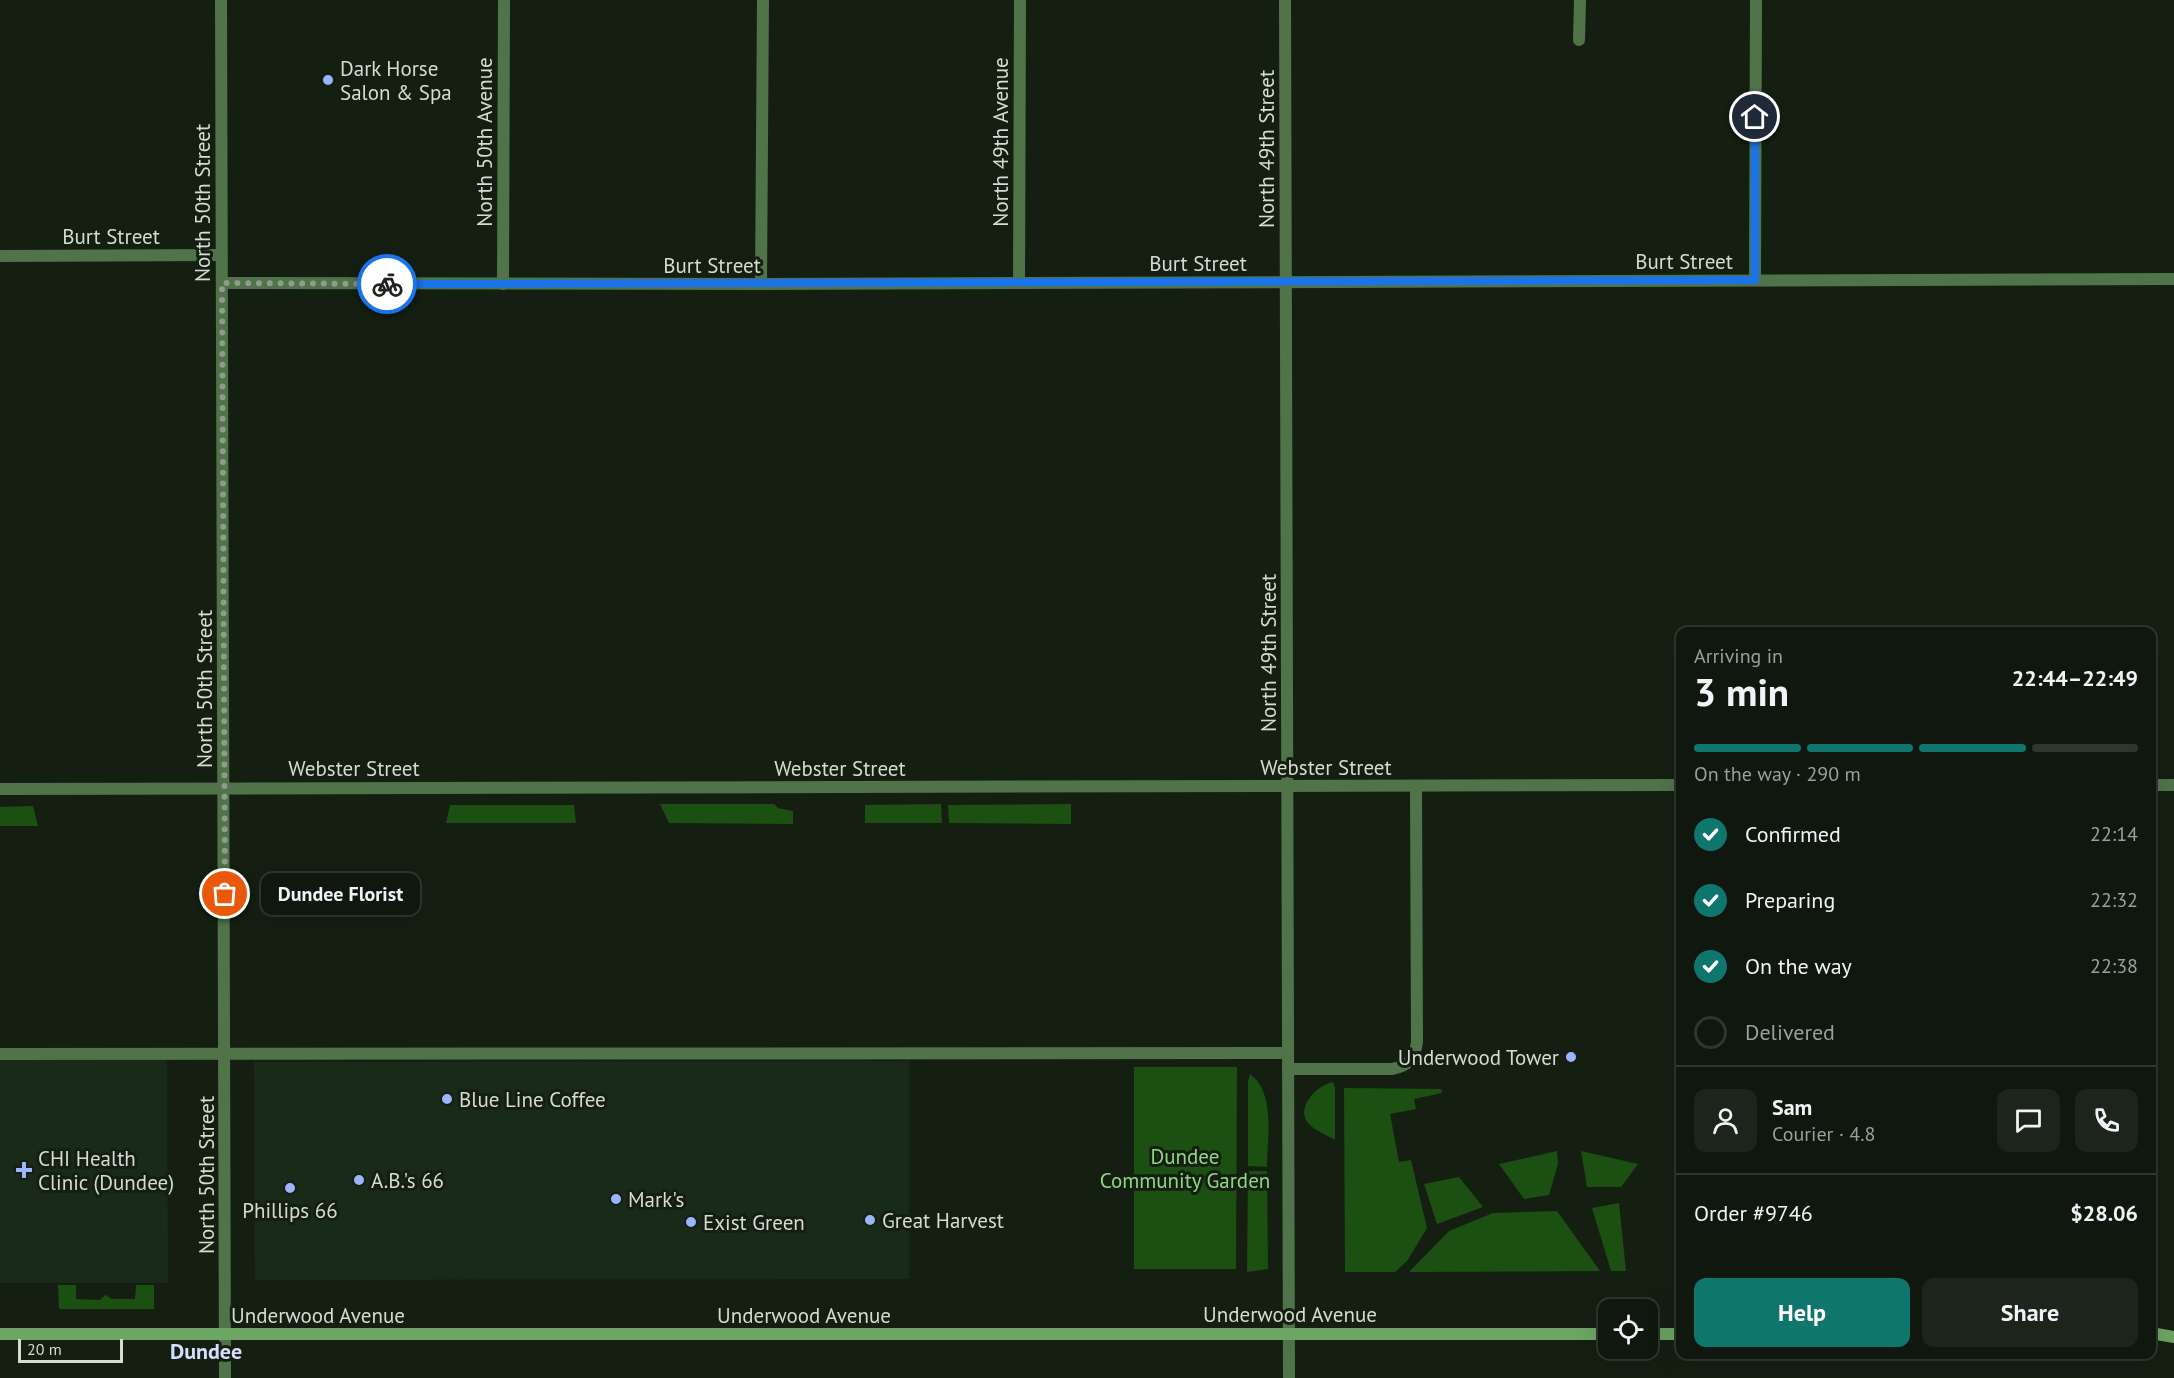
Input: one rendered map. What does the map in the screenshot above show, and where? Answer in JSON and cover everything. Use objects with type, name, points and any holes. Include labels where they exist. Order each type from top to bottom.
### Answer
[{"type":"main road","name":"Underwood Avenue","points":[[0,1334],[1598,1334]]},
{"type":"main road","points":[[1658,1334],[1676,1334]]},
{"type":"main road","points":[[2156,1334],[2174,1336]]},
{"type":"street","name":"North 50th Street","points":[[221,0],[225,1378]]},
{"type":"street","name":"North 50th Avenue","points":[[503,284],[504,0]]},
{"type":"street","points":[[761,284],[763,0]]},
{"type":"street","name":"North 49th Avenue","points":[[1019,283],[1020,0]]},
{"type":"street","name":"North 49th Street","points":[[1285,0],[1289,1378]]},
{"type":"street","points":[[1579,40],[1580,0]]},
{"type":"street","points":[[1755,280],[1756,0]]},
{"type":"street","name":"Burt Street","points":[[0,256],[221,255]]},
{"type":"street","name":"Burt Street","points":[[222,283],[761,284],[2174,279]]},
{"type":"street","name":"Webster Street","points":[[0,789],[1676,785]]},
{"type":"street","points":[[2156,785],[2174,785]]},
{"type":"street","points":[[1288,1069],[1392,1069],[1407,1065],[1415,1055],[1417,1042],[1416,787]]},
{"type":"street","points":[[0,1054],[225,1052],[1287,1053]]},
{"type":"shaded area","points":[[0,1060],[167,1060],[168,1283],[0,1283]]},
{"type":"shaded area","points":[[909,1061],[909,1279],[255,1280],[254,1062]]},
{"type":"green space","points":[[660,804],[774,804],[778,808],[793,811],[793,824],[669,823]]},
{"type":"green space","points":[[941,804],[942,823],[865,823],[865,805]]},
{"type":"green space","points":[[1071,804],[1071,824],[949,823],[948,805]]},
{"type":"green space","points":[[450,805],[574,805],[576,823],[446,823]]},
{"type":"green space","points":[[33,806],[38,826],[0,826],[0,807]]},
{"type":"green space","name":"Dundee Community Garden","points":[[1134,1067],[1237,1067],[1236,1269],[1134,1269]]},
{"type":"green space","points":[[1250,1074],[1258,1082],[1267,1104],[1267,1167],[1248,1166],[1248,1082]]},
{"type":"green space","points":[[1333,1082],[1335,1140],[1310,1125],[1305,1119],[1304,1112],[1314,1093]]},
{"type":"green space","points":[[1344,1088],[1441,1089],[1442,1093],[1414,1099],[1416,1109],[1390,1114],[1399,1162],[1411,1160],[1427,1228],[1407,1261],[1395,1272],[1345,1272]]},
{"type":"green space","points":[[1557,1151],[1558,1164],[1549,1195],[1524,1199],[1499,1164]]},
{"type":"green space","points":[[1581,1151],[1638,1164],[1621,1187],[1587,1187]]},
{"type":"green space","points":[[1248,1171],[1267,1171],[1268,1269],[1247,1272]]},
{"type":"green space","points":[[1459,1177],[1483,1207],[1437,1224],[1424,1184]]},
{"type":"green space","points":[[1619,1203],[1626,1271],[1611,1271],[1592,1208]]},
{"type":"green space","points":[[1557,1211],[1600,1271],[1409,1272],[1449,1231],[1493,1213]]},
{"type":"green space","points":[[58,1285],[76,1285],[76,1299],[100,1300],[105,1295],[112,1299],[135,1299],[136,1285],[154,1285],[154,1309],[59,1309]]},
{"type":"way so far","points":[[225,894],[222,283],[387,284]]},
{"type":"place","name":"Dark Horse Salon & Spa","points":[[328,80]]},
{"type":"place","name":"Dundee Florist","points":[[225,894]]},
{"type":"place","name":"Underwood Tower","points":[[1571,1057]]},
{"type":"place","name":"Blue Line Coffee","points":[[447,1099]]},
{"type":"place","name":"CHI Health Clinic (Dundee)","points":[[24,1170]]},
{"type":"place","name":"A.B.'s 66","points":[[359,1180]]},
{"type":"place","name":"Phillips 66","points":[[290,1188]]},
{"type":"place","name":"Mark's","points":[[616,1199]]},
{"type":"place","name":"Great Harvest","points":[[870,1220]]},
{"type":"place","name":"Exist Green","points":[[691,1222]]},
{"type":"district","name":"Dundee","points":[[206,1351]]},
{"type":"route","points":[[387,284],[1755,280],[1755,117]]}]
